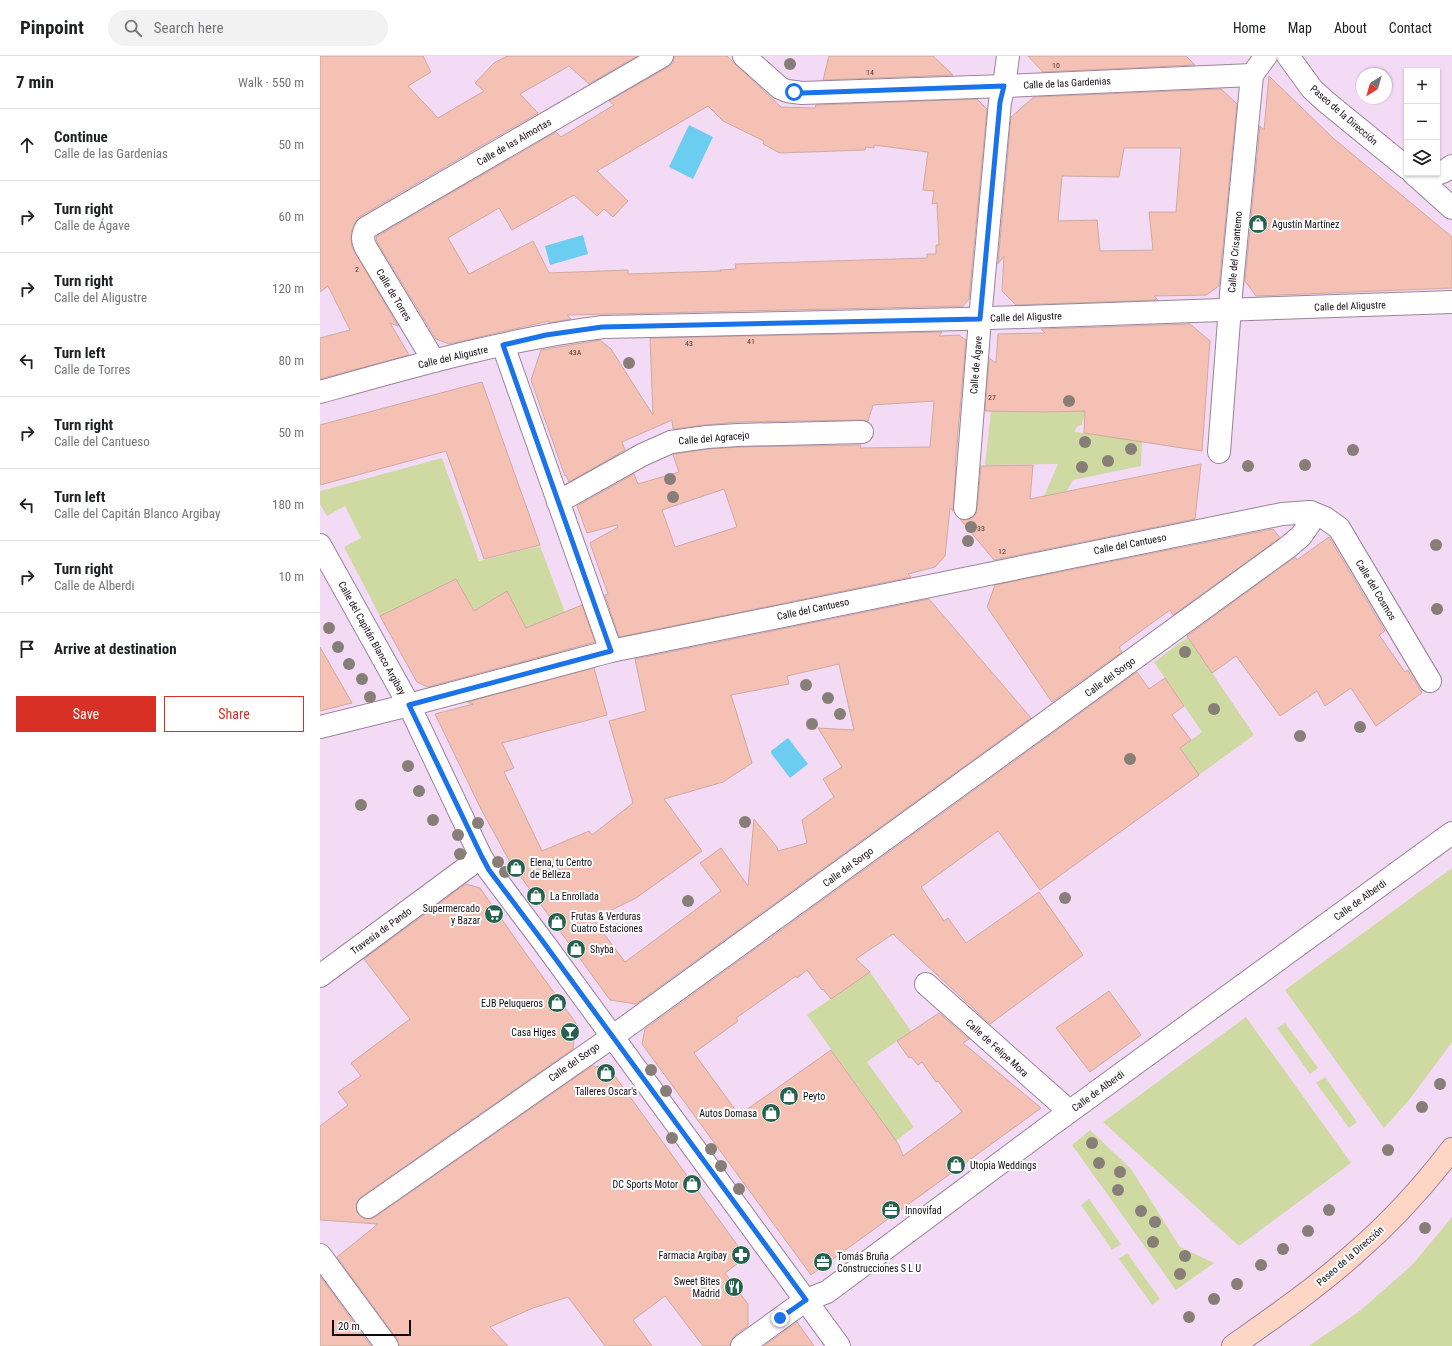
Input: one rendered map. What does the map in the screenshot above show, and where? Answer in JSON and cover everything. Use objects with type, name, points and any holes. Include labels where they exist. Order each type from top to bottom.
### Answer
[{"type":"street","name":"Calle de las Almortas","points":[[366,228],[662,56]]},
{"type":"street","name":"Calle de las Gardenias","points":[[744,56],[774,83],[787,90],[802,93],[1004,86],[1252,74]]},
{"type":"street","name":"Calle de Ágave","points":[[965,508],[980,319],[1000,102],[1008,56]]},
{"type":"street","points":[[1252,74],[1266,56]]},
{"type":"street","name":"Paseo de la Dirección","points":[[1288,56],[1312,89],[1404,166]]},
{"type":"street","name":"Calle del Crisantemo","points":[[1220,452],[1230,309],[1252,74]]},
{"type":"street","points":[[1440,173],[1446,171],[1452,166]]},
{"type":"street","points":[[1416,176],[1452,208]]},
{"type":"street","name":"Calle de Torres","points":[[366,228],[363,236],[363,242],[366,248],[434,361]]},
{"type":"street","name":"Calle del Aligustre","points":[[320,392],[434,361],[546,335],[602,327],[980,319],[1452,302]]},
{"type":"street","points":[[503,345],[611,651]]},
{"type":"street","name":"Calle del Agracejo","points":[[558,502],[642,455],[671,442],[707,437],[738,435],[862,432]]},
{"type":"street","name":"Calle del Cantueso","points":[[320,726],[409,705],[611,651],[1282,514],[1310,512]]},
{"type":"street","name":"Calle del Cosmos","points":[[1310,512],[1325,518],[1339,528],[1430,681]]},
{"type":"street","name":"Calle del Sorgo","points":[[368,1207],[612,1036],[1288,547],[1301,536],[1310,523],[1310,512]]},
{"type":"street","name":"Calle del Capitán Blanco Argibay","points":[[321,550],[409,705],[489,870],[839,1346]]},
{"type":"street","name":"Calle de Alberdi","points":[[742,1346],[806,1300],[828,1292],[1069,1111],[1452,833]]},
{"type":"street","name":"Travesía de Pando","points":[[320,976],[482,857]]},
{"type":"street","name":"Calle de Felipe Mora","points":[[926,984],[1069,1111]]},
{"type":"street","name":"Paseo de la Dirección","points":[[1233,1346],[1324,1279],[1355,1254],[1412,1197],[1452,1150]]},
{"type":"street","points":[[320,1255],[387,1346]]},
{"type":"green space","points":[[991,411],[1085,411],[1082,424],[1077,427],[1074,432],[1142,439],[1141,466],[1073,480],[1067,491],[1044,496],[1058,464],[985,465]]},
{"type":"green space","points":[[442,458],[479,561],[540,546],[565,612],[556,616],[573,651],[541,658],[507,591],[474,611],[456,579],[380,616],[344,547],[361,538],[345,506],[327,516],[320,504],[320,491]]},
{"type":"green space","points":[[1188,637],[1254,735],[1199,775],[1180,748],[1202,732],[1154,662]]},
{"type":"green space","points":[[1452,868],[1452,1042],[1409,1100],[1384,1128],[1285,990]]},
{"type":"green space","points":[[870,972],[911,1031],[867,1062],[914,1127],[896,1141],[807,1015]]},
{"type":"green space","points":[[1246,1017],[1351,1163],[1239,1246],[1103,1122]]},
{"type":"green space","points":[[1285,1023],[1318,1068],[1310,1074],[1277,1028]]},
{"type":"green space","points":[[1325,1077],[1357,1122],[1349,1128],[1316,1083]]},
{"type":"green space","points":[[1090,1130],[1131,1169],[1180,1247],[1214,1263],[1176,1290],[1072,1145]]},
{"type":"green space","points":[[1089,1199],[1121,1244],[1112,1250],[1081,1205]]},
{"type":"green space","points":[[1452,1217],[1452,1346],[1309,1346],[1361,1310],[1412,1265]]},
{"type":"green space","points":[[1127,1253],[1160,1299],[1152,1305],[1119,1259]]},
{"type":"water","points":[[689,125],[713,137],[693,179],[669,167]]},
{"type":"water","points":[[583,235],[588,254],[550,265],[545,246]]},
{"type":"water","points":[[788,738],[808,764],[790,778],[771,753],[771,751]]},
{"type":"building","points":[[320,56],[423,56],[431,72],[408,86],[438,118],[484,91],[475,83],[494,63],[507,56],[637,56],[589,84],[569,66],[520,94],[538,113],[359,217],[352,230],[352,247],[398,326],[390,323],[409,355],[320,379],[320,338],[350,330],[328,286],[320,292]]},
{"type":"building","points":[[674,56],[727,56],[781,107],[815,108],[816,105],[977,99],[987,109],[969,299],[963,306],[567,315],[571,319],[549,323],[549,321],[449,344],[436,339],[377,242],[376,237],[556,132],[561,137],[614,105],[609,101],[673,63]],"holes":[[[708,106],[723,121],[764,141],[763,144],[780,153],[865,150],[866,147],[874,148],[874,145],[928,152],[923,190],[934,191],[932,204],[937,203],[939,245],[936,245],[936,254],[927,254],[927,258],[735,264],[736,269],[720,270],[721,271],[628,274],[628,270],[549,273],[533,241],[469,274],[448,238],[499,208],[512,230],[574,195],[597,216],[604,209],[613,217],[628,201],[597,171]]]},
{"type":"building","points":[[829,56],[933,56],[953,75],[823,80]]},
{"type":"building","points":[[1028,56],[1186,56],[1195,65],[1043,72]]},
{"type":"building","points":[[1269,76],[1333,138],[1452,237],[1452,288],[1256,296],[1245,281],[1260,126],[1264,130]]},
{"type":"building","points":[[1221,89],[1237,104],[1219,286],[1206,295],[1154,296],[1158,300],[1016,305],[1002,291],[1004,256],[998,264],[1011,117],[1034,97]],"holes":[[[1124,148],[1181,148],[1176,212],[1149,212],[1153,250],[1100,251],[1097,220],[1058,221],[1062,176],[1119,177]]]},
{"type":"building","points":[[1190,324],[1210,341],[1202,451],[1084,433],[1085,411],[985,411],[989,358],[996,363],[998,334],[1045,333],[1041,329]]},
{"type":"building","points":[[942,332],[939,336],[959,335],[966,340],[955,466],[953,511],[950,508],[945,556],[935,567],[908,574],[911,577],[619,637],[605,595],[608,594],[590,543],[618,527],[617,525],[587,533],[577,506],[634,474],[638,484],[679,472],[673,455],[674,454],[708,449],[739,447],[861,445],[860,448],[930,447],[934,401],[873,405],[868,421],[738,422],[673,429],[672,420],[622,442],[625,450],[569,482],[566,475],[565,476],[531,380],[541,350],[600,340],[611,349],[653,415],[650,338]],"holes":[[[724,489],[737,527],[675,547],[662,510]]]},
{"type":"building","points":[[482,382],[540,545],[484,559],[446,451],[320,485],[320,425]]},
{"type":"building","points":[[1201,464],[1195,519],[994,560],[960,519],[970,519],[975,515],[977,509],[981,466],[1033,465],[1030,499]]},
{"type":"building","points":[[1273,529],[1280,538],[1173,615],[1170,610],[1119,647],[1122,652],[1052,702],[987,607],[995,585]]},
{"type":"building","points":[[1329,537],[1385,631],[1379,635],[1405,672],[1408,670],[1422,693],[1376,726],[1351,688],[1325,706],[1317,691],[1280,716],[1236,656],[1212,673],[1187,636],[1295,557],[1297,560]]},
{"type":"building","points":[[456,579],[474,611],[507,591],[526,628],[582,605],[595,642],[428,687],[417,682],[380,616]]},
{"type":"building","points":[[929,599],[1031,718],[636,1004],[610,1000],[510,862],[481,809],[435,714],[473,704],[467,702],[594,668],[607,715],[502,743],[514,768],[504,772],[542,851],[589,831],[592,835],[633,803],[609,721],[646,711],[635,659]],"holes":[[[839,664],[854,730],[818,728],[842,767],[823,779],[834,797],[802,820],[807,843],[778,851],[777,847],[754,819],[748,886],[721,848],[700,863],[721,891],[625,962],[593,919],[636,898],[702,851],[664,799],[723,782],[752,763],[731,695],[789,684],[787,676]]]},
{"type":"building","points":[[320,647],[352,703],[320,711]]},
{"type":"building","points":[[1137,672],[1149,689],[1165,678],[1184,706],[1172,715],[1191,740],[1180,748],[1199,775],[1040,890],[998,831],[921,887],[944,921],[948,918],[966,943],[1039,892],[1083,955],[990,1024],[893,934],[856,959],[870,972],[831,999],[807,970],[736,1018],[738,1021],[694,1053],[739,1115],[831,1050],[899,1145],[903,1156],[962,1112],[938,1081],[936,1082],[922,1062],[918,1065],[911,1057],[909,1058],[897,1041],[939,1013],[969,1039],[963,1043],[1041,1108],[811,1275],[642,1044],[645,1029]]},
{"type":"building","points":[[466,884],[480,888],[576,1023],[573,1049],[361,1197],[357,1202],[356,1208],[358,1214],[363,1218],[369,1219],[375,1217],[592,1066],[609,1068],[746,1257],[725,1273],[748,1304],[748,1326],[734,1336],[730,1346],[703,1346],[665,1296],[633,1320],[652,1346],[605,1346],[568,1297],[533,1308],[490,1327],[508,1346],[399,1346],[397,1339],[337,1257],[378,1224],[320,1220],[320,1126],[348,1105],[338,1092],[361,1076],[351,1063],[410,1019],[364,959]]},
{"type":"building","points":[[1109,991],[1141,1035],[1090,1072],[1056,1028]]},
{"type":"building","points":[[320,1276],[371,1346],[320,1346]]},
{"type":"building","points":[[797,1322],[814,1346],[764,1346]]},
{"type":"place","name":"Agustín Martínez","points":[[1258,224]]},
{"type":"place","name":"Elena, tu Centro de Belleza","points":[[516,868]]},
{"type":"place","name":"La Enrollada","points":[[536,896]]},
{"type":"place","name":"Supermercado y Bazar","points":[[494,914]]},
{"type":"place","name":"Frutas & Verduras Cuatro Estaciones","points":[[557,922]]},
{"type":"place","name":"Shyba","points":[[576,949]]},
{"type":"place","name":"EJB Peluqueros","points":[[557,1003]]},
{"type":"place","name":"Casa Higes","points":[[570,1032]]},
{"type":"place","name":"Talleres Oscar's","points":[[606,1073]]},
{"type":"place","name":"Peyto","points":[[789,1096]]},
{"type":"place","name":"Autos Domasa","points":[[771,1113]]},
{"type":"place","name":"Utopia Weddings","points":[[956,1165]]},
{"type":"place","name":"DC Sports Motor","points":[[692,1184]]},
{"type":"place","name":"Innovifad","points":[[891,1210]]},
{"type":"place","name":"Farmacia Argibay","points":[[741,1255]]},
{"type":"place","name":"Tomás Bruña Construcciones S L U","points":[[823,1262]]},
{"type":"place","name":"Sweet Bites Madrid","points":[[734,1287]]},
{"type":"route","points":[[780,1318],[806,1300],[489,870],[409,705],[611,651],[503,345],[546,335],[602,327],[980,319],[1000,102],[1004,86],[802,93],[794,92]]}]
